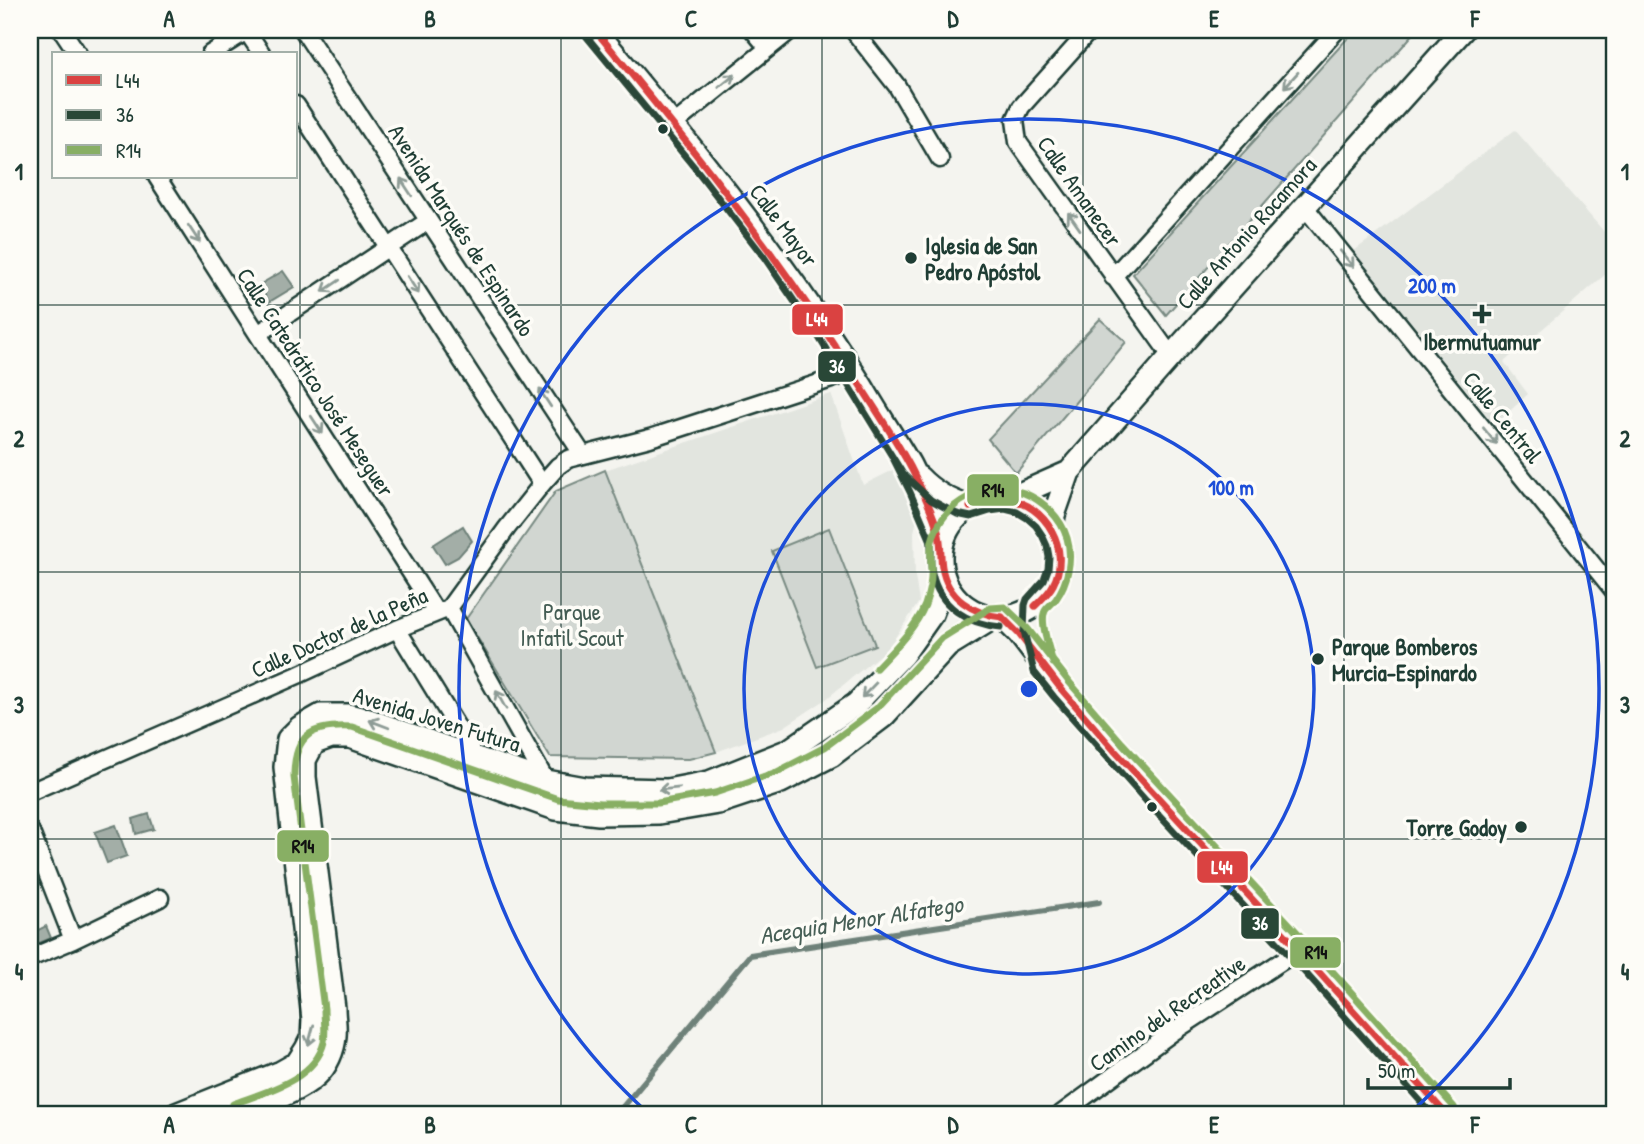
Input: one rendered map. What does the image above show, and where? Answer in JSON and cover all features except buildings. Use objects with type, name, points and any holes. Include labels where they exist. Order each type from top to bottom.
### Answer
[{"type":"street","points":[[62,30],[77,52]]},
{"type":"street","points":[[212,52],[247,30],[261,52]]},
{"type":"street","name":"Avenida Marqués de Espinardo","points":[[303,30],[583,455]]},
{"type":"street","name":"Calle Mayor","points":[[595,30],[674,124],[772,251],[821,322],[911,467],[942,544]]},
{"type":"street","points":[[753,30],[768,48]]},
{"type":"street","points":[[674,124],[791,30]]},
{"type":"street","points":[[853,30],[897,86],[940,159]]},
{"type":"street","name":"Calle Amanecer","points":[[1090,30],[1021,107],[1015,120],[1018,142],[1171,356]]},
{"type":"street","points":[[1113,277],[1337,30]]},
{"type":"street","name":"Calle Antonio Rocamora","points":[[1052,530],[1054,515],[1069,472],[1452,34]]},
{"type":"street","points":[[298,108],[542,484]]},
{"type":"street","name":"Calle Catedrático José Meseguer","points":[[158,178],[442,610],[546,781]]},
{"type":"street","name":"Calle Central","points":[[1304,206],[1614,592]]},
{"type":"street","points":[[258,334],[428,221]]},
{"type":"street","name":"Calle Doctor de la Peña","points":[[30,792],[442,610],[542,484],[568,459],[650,438],[853,372]]},
{"type":"street","name":"Calle Mayor","points":[[911,467],[937,492],[970,507]]},
{"type":"street","name":"Calle Antonio Rocamora","points":[[1007,499],[1069,472]]},
{"type":"street","points":[[1007,499],[1034,509],[1044,518],[1057,543],[1058,571],[1053,584],[1035,606],[998,617],[980,614],[956,598],[947,586],[940,558],[946,533],[960,514],[982,501],[1007,499]]},
{"type":"street","name":"Avenida Joven Futura","points":[[177,1114],[298,1063],[312,1037],[313,1019],[285,767],[288,739],[300,727],[321,715],[348,715],[546,781],[585,788],[667,790],[709,782],[789,750],[856,704],[903,654],[932,614],[939,596],[942,572]]},
{"type":"street","points":[[1035,606],[1034,629],[1043,666]]},
{"type":"street","points":[[998,617],[1019,634],[1069,699],[1300,950],[1446,1114]]},
{"type":"street","name":"Avenida Joven Futura","points":[[237,1114],[308,1082],[325,1065],[334,1044],[334,1008],[305,777],[305,760],[314,743],[331,737],[349,737],[556,809],[599,814],[659,813],[718,803],[781,782],[831,757],[884,716],[948,646],[998,617]]},
{"type":"street","points":[[397,629],[476,758]]},
{"type":"street","points":[[30,830],[73,940]]},
{"type":"street","points":[[30,958],[160,898]]},
{"type":"street","name":"Camino del Recreative","points":[[1062,1114],[1173,1032],[1300,950]]},
{"type":"shaded area","name":"Ibermutuamur","points":[[1515,130],[1614,243],[1614,267],[1504,362],[1528,394],[1495,425],[1354,251]]},
{"type":"shaded area","points":[[283,271],[294,287],[269,302],[259,285]]},
{"type":"shaded area","points":[[831,394],[863,485],[895,469],[919,511],[914,532],[915,576],[919,602],[888,648],[825,700],[784,727],[716,752],[605,470]]},
{"type":"shaded area","points":[[463,526],[472,541],[458,557],[445,564],[433,545]]},
{"type":"shaded area","points":[[149,814],[154,829],[136,834],[133,819]]},
{"type":"shaded area","points":[[116,825],[127,856],[107,863],[95,832]]},
{"type":"shaded area","points":[[46,926],[51,938],[30,947],[30,934]]},
{"type":"green space","points":[[1355,30],[1416,31],[1166,315],[1133,274]]},
{"type":"green space","points":[[1100,319],[1126,342],[1016,473],[988,439]]},
{"type":"green space","name":"Parque Infatil Scout","points":[[605,470],[716,752],[689,759],[550,757],[466,619],[556,491]]},
{"type":"green space","points":[[829,528],[875,645],[817,667],[772,551]]},
{"type":"waterway","name":"Acequia Menor Alfatego","points":[[617,1114],[750,955],[1099,902]]},
{"type":"transit line","name":"L44","points":[[595,30],[665,115],[765,245],[885,424],[911,468],[933,515],[939,536],[942,567],[949,587],[972,608],[1002,617]]},
{"type":"transit line","name":"36","points":[[587,37],[764,257],[818,336],[903,474],[931,500],[957,514],[971,517],[1005,509],[1017,512],[1036,526],[1047,546],[1049,557],[1044,580],[1025,605],[1024,631],[1034,672],[1146,801],[1432,1114]]},
{"type":"transit line","name":"36","points":[[893,458],[930,539],[932,573],[941,595],[957,612],[967,618],[1001,627]]},
{"type":"transit line","name":"R14","points":[[876,668],[921,614],[931,582],[932,541],[945,515],[968,498],[995,490],[1024,493],[1038,501],[1056,517],[1067,538],[1070,554],[1066,578],[1056,599],[1043,616],[1053,663]]},
{"type":"transit line","name":"L44","points":[[970,507],[997,499],[1021,503],[1044,519],[1052,531],[1057,544],[1058,571],[1051,588],[1035,606]]},
{"type":"transit line","name":"R14","points":[[233,1104],[287,1083],[300,1075],[319,1055],[324,1042],[324,1009],[294,777],[297,751],[308,735],[326,728],[352,727],[558,799],[600,803],[658,803],[715,793],[777,772],[825,747],[877,708],[942,638],[990,608],[1005,607],[1027,628],[1122,743],[1454,1107]]},
{"type":"transit line","name":"L44","points":[[1002,617],[1114,750],[1446,1114]]},
{"type":"place","name":"Iglesia de San Pedro Apóstol","points":[[911,258]]},
{"type":"place","name":"Ibermutuamur","points":[[1482,314]]},
{"type":"place","name":"Parque Bomberos Murcia-Espinardo","points":[[1318,659]]},
{"type":"place","name":"Torre Godoy","points":[[1521,827]]}]
